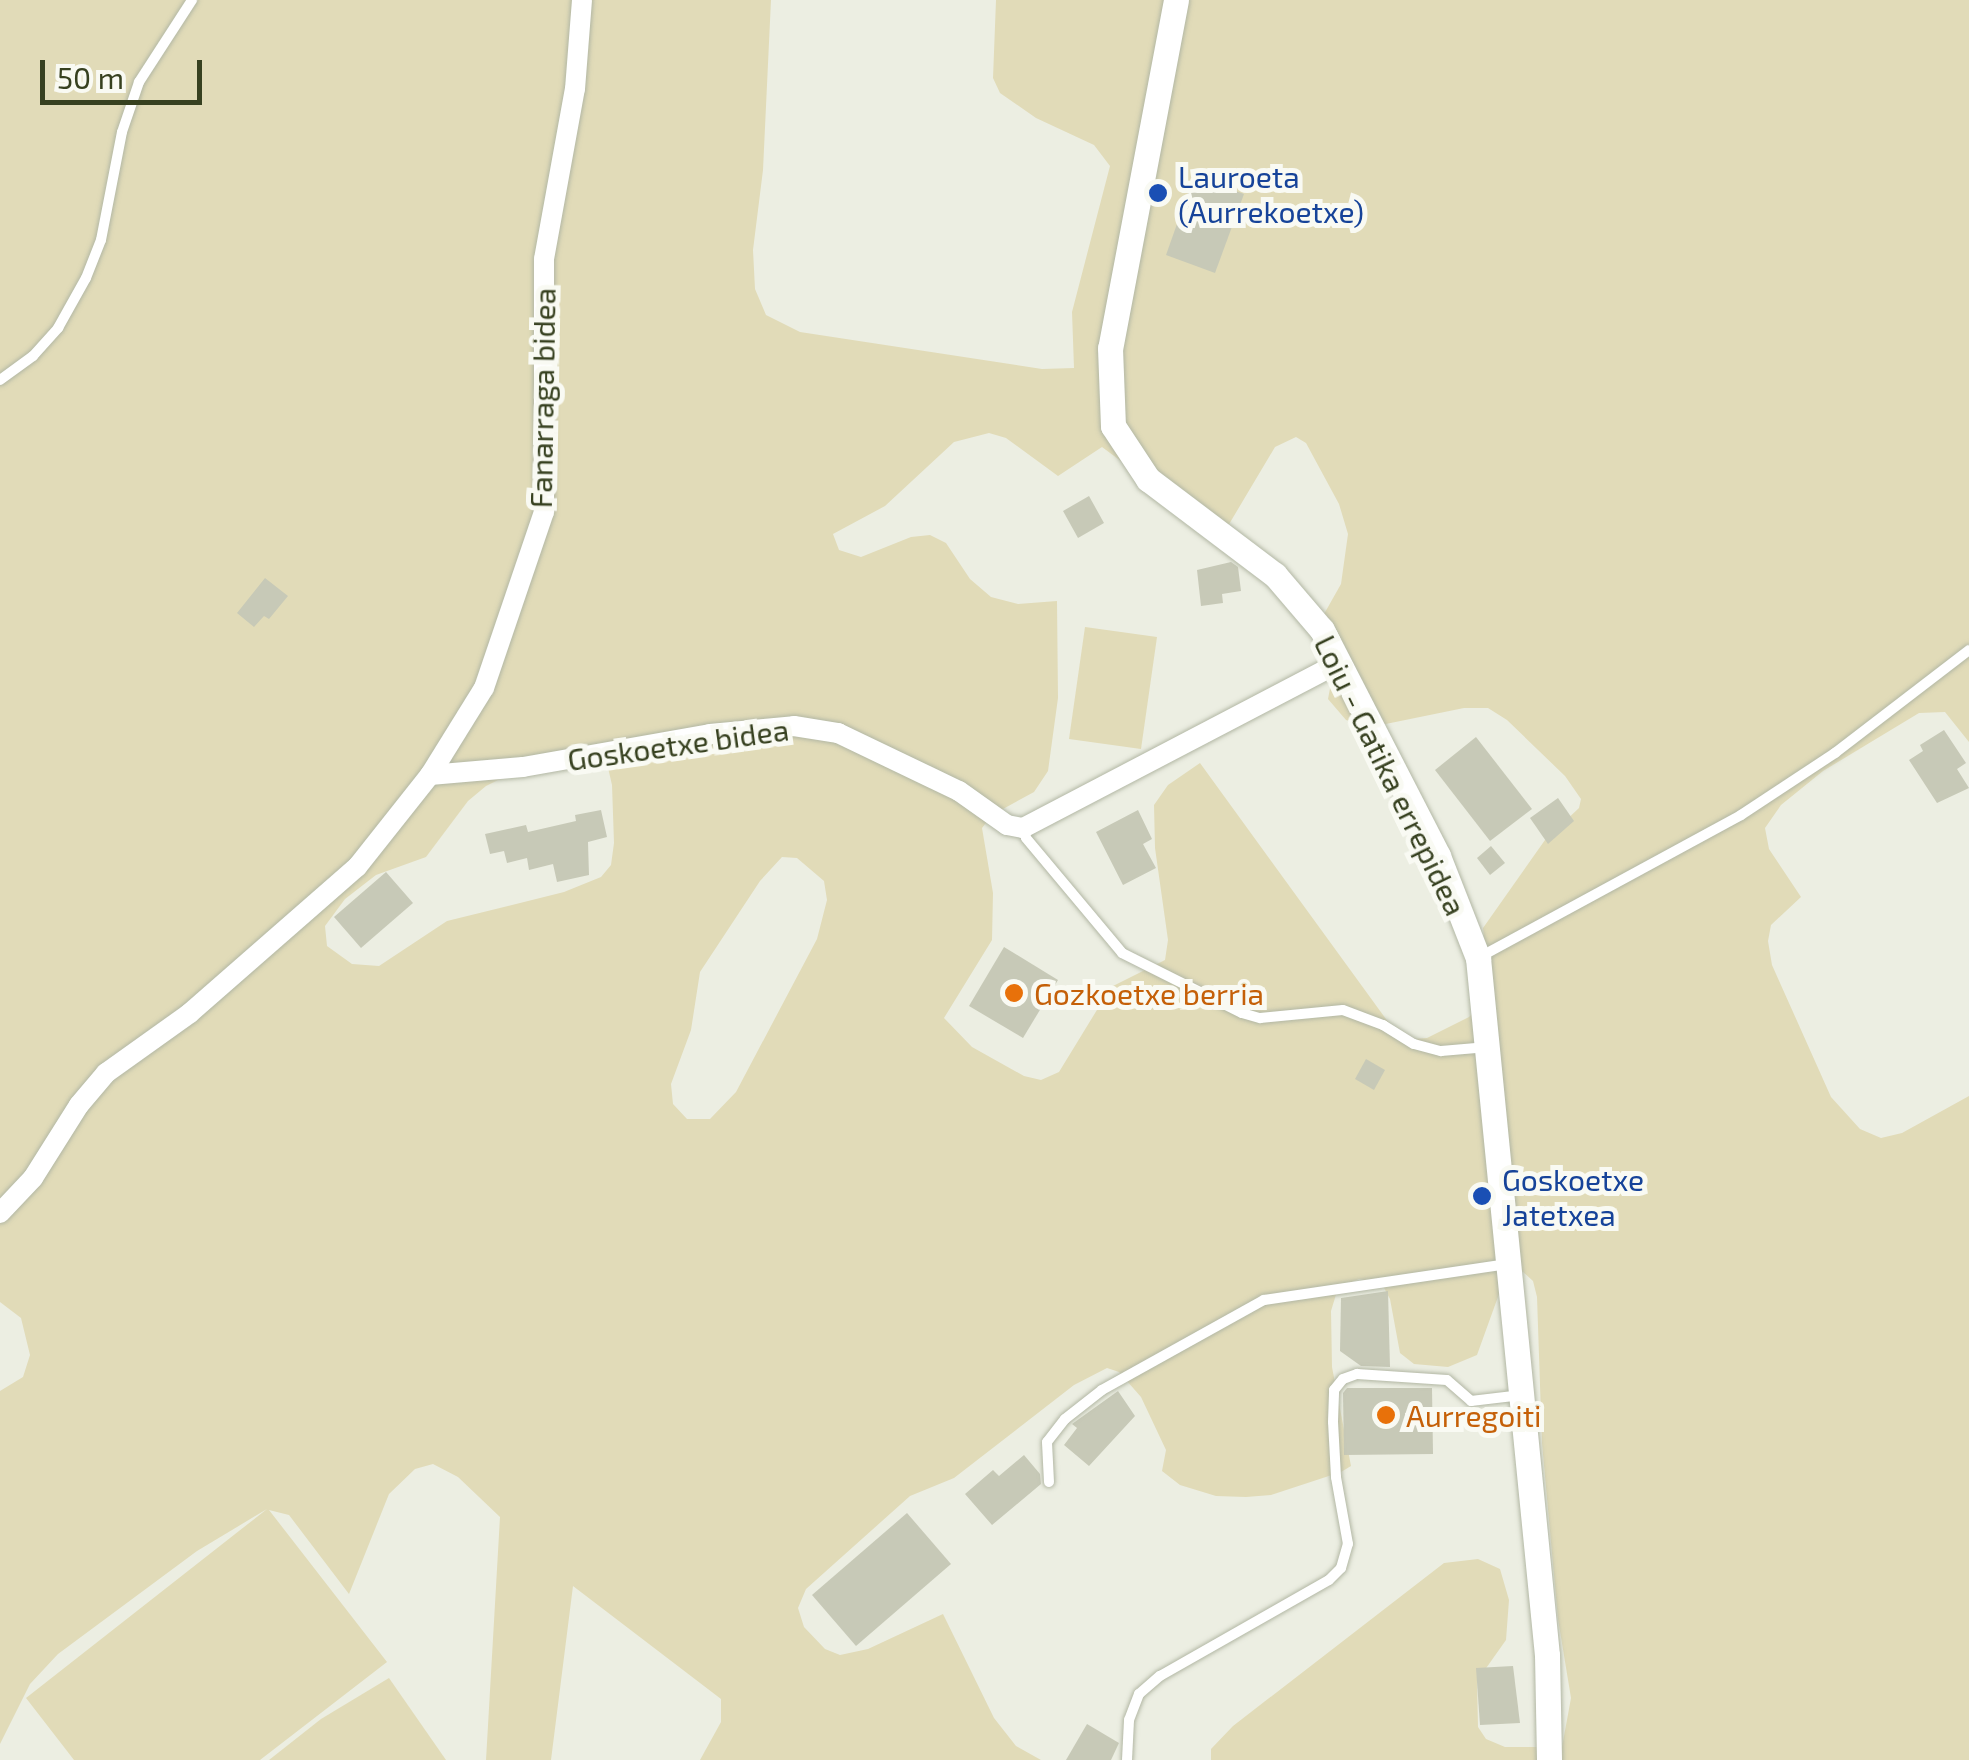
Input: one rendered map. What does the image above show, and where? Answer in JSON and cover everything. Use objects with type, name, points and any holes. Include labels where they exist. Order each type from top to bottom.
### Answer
[{"type":"street","name":"Fanarraga bidea","points":[[0,1213],[33,1178],[78,1104],[106,1073],[190,1013],[293,927],[358,866],[430,775],[484,688],[544,512],[544,260],[575,89],[582,0]]},
{"type":"street","name":"Loiu - Gatika errepidea","points":[[1176,0],[1110,348],[1108,394],[1113,426],[1148,479],[1294,595],[1340,662],[1438,856],[1478,958],[1548,1655],[1549,1760]]},
{"type":"street","points":[[1023,828],[1340,662]]},
{"type":"street","name":"Goskoetxe bidea","points":[[430,775],[523,767],[710,734],[794,726],[838,732],[960,791],[1007,824],[1023,828]]},
{"type":"lane","points":[[0,380],[33,356],[58,328],[86,278],[101,240],[122,132],[139,82],[192,0]]},
{"type":"lane","points":[[1478,958],[1740,814],[1836,754],[1969,650]]},
{"type":"lane","name":"Goskoetxe bidea","points":[[1023,828],[1026,838],[1122,953],[1242,1013],[1260,1018],[1343,1010],[1428,1048],[1462,1051],[1489,1046]]},
{"type":"lane","points":[[1049,1482],[1047,1442],[1065,1419],[1102,1390],[1264,1300],[1510,1264]]},
{"type":"lane","points":[[1127,1760],[1129,1720],[1139,1694],[1160,1676],[1329,1580],[1341,1568],[1348,1544],[1336,1477],[1333,1422],[1334,1390],[1342,1380],[1357,1374],[1446,1380],[1471,1401],[1522,1395]]},
{"type":"shaded area","points":[[0,0],[771,0],[763,170],[753,250],[755,289],[766,315],[800,332],[1042,369],[1074,368],[1072,312],[1110,166],[1094,145],[1036,118],[1000,93],[993,78],[996,0],[1969,0],[1969,742],[1945,712],[1919,713],[1823,771],[1781,805],[1765,828],[1769,849],[1801,897],[1771,925],[1768,941],[1772,965],[1831,1097],[1860,1129],[1881,1138],[1902,1133],[1969,1096],[1969,1760],[1211,1760],[1211,1749],[1233,1726],[1444,1563],[1478,1559],[1500,1569],[1509,1600],[1506,1640],[1477,1681],[1478,1727],[1486,1739],[1505,1747],[1562,1747],[1571,1698],[1558,1619],[1542,1443],[1537,1297],[1533,1281],[1522,1271],[1503,1283],[1477,1355],[1448,1367],[1414,1364],[1400,1353],[1390,1299],[1382,1284],[1359,1279],[1338,1288],[1331,1311],[1332,1367],[1351,1466],[1341,1472],[1271,1495],[1216,1496],[1180,1485],[1162,1471],[1166,1450],[1141,1397],[1119,1372],[1107,1368],[1074,1385],[954,1478],[910,1496],[806,1589],[798,1608],[804,1627],[825,1649],[840,1655],[868,1649],[943,1614],[994,1718],[1016,1746],[1041,1760],[700,1760],[721,1722],[721,1699],[573,1586],[551,1760],[486,1760],[500,1517],[458,1477],[433,1464],[415,1469],[389,1494],[349,1594],[289,1515],[269,1510],[387,1662],[260,1760],[74,1760],[26,1698],[267,1509],[197,1551],[58,1654],[30,1684],[0,1744],[0,1391],[23,1377],[30,1355],[21,1318],[0,1302]],"holes":[[[989,433],[1006,438],[1058,476],[1102,447],[1222,536],[1275,447],[1296,437],[1306,443],[1339,504],[1348,534],[1341,584],[1315,630],[1332,678],[1328,699],[1346,720],[1371,727],[1464,708],[1488,708],[1507,720],[1565,776],[1581,799],[1579,808],[1545,840],[1483,928],[1487,965],[1477,1009],[1469,1017],[1427,1038],[1414,1039],[1391,1026],[1200,763],[1168,785],[1154,805],[1155,848],[1168,940],[1165,960],[1111,987],[1059,1072],[1041,1080],[1024,1076],[972,1047],[944,1018],[992,940],[993,893],[982,828],[992,815],[1034,792],[1048,771],[1058,698],[1057,601],[1018,604],[991,597],[970,579],[946,543],[930,535],[911,537],[861,557],[839,550],[833,534],[885,506],[954,442]],[[606,759],[612,785],[614,843],[611,865],[601,877],[564,892],[447,921],[379,966],[352,964],[327,946],[325,926],[345,899],[376,875],[426,857],[468,801],[504,777]],[[782,857],[797,858],[824,881],[827,900],[817,939],[736,1092],[710,1119],[687,1119],[673,1104],[671,1084],[691,1030],[700,972],[760,881]]]},
{"type":"shaded area","points":[[1085,627],[1157,637],[1141,749],[1069,739]]},
{"type":"shaded area","points":[[389,1678],[446,1760],[269,1760],[321,1719]]},
{"type":"building","points":[[1194,176],[1244,194],[1215,273],[1166,255]]},
{"type":"building","points":[[1089,496],[1104,523],[1078,538],[1063,511]]},
{"type":"building","points":[[1231,562],[1238,567],[1241,591],[1222,594],[1223,603],[1201,606],[1197,570]]},
{"type":"building","points":[[265,578],[288,596],[269,619],[264,616],[254,627],[237,613]]},
{"type":"building","points":[[1944,730],[1966,763],[1957,769],[1969,788],[1937,803],[1909,760],[1923,751],[1920,745]]},
{"type":"building","points":[[1476,737],[1532,809],[1490,841],[1435,770]]},
{"type":"building","points":[[1558,798],[1574,821],[1548,844],[1530,818]]},
{"type":"building","points":[[601,810],[607,837],[588,842],[589,875],[557,882],[553,864],[529,870],[527,858],[507,863],[504,851],[490,854],[485,834],[526,825],[528,832],[576,821],[575,815]]},
{"type":"building","points":[[1138,810],[1152,839],[1143,844],[1156,868],[1123,885],[1096,832]]},
{"type":"building","points":[[1491,846],[1505,863],[1490,875],[1477,858]]},
{"type":"building","points":[[386,872],[413,903],[361,948],[334,917]]},
{"type":"building","name":"Gozkoetxe berria","points":[[1004,947],[1058,980],[1023,1038],[969,1006]]},
{"type":"building","points":[[1366,1059],[1385,1070],[1374,1090],[1355,1079]]},
{"type":"building","points":[[1388,1291],[1390,1367],[1361,1366],[1340,1351],[1341,1298]]},
{"type":"building","name":"Aurregoiti","points":[[1347,1388],[1432,1388],[1433,1454],[1344,1455],[1343,1393]]},
{"type":"building","points":[[1118,1391],[1135,1416],[1089,1466],[1064,1445],[1077,1428],[1072,1424]]},
{"type":"building","points":[[1024,1455],[1040,1474],[1041,1484],[992,1525],[965,1494],[993,1470],[999,1476]]},
{"type":"building","points":[[907,1513],[951,1564],[856,1646],[812,1595]]},
{"type":"building","points":[[1513,1666],[1520,1723],[1480,1725],[1476,1668]]},
{"type":"building","points":[[1087,1724],[1119,1743],[1111,1760],[1066,1760]]},
{"type":"place","name":"Lauroeta (Aurrekoetxe)","points":[[1158,193]]},
{"type":"place","name":"Gozkoetxe berria","points":[[1014,993]]},
{"type":"place","name":"Goskoetxe Jatetxea","points":[[1482,1196]]},
{"type":"place","name":"Aurregoiti","points":[[1386,1415]]}]
